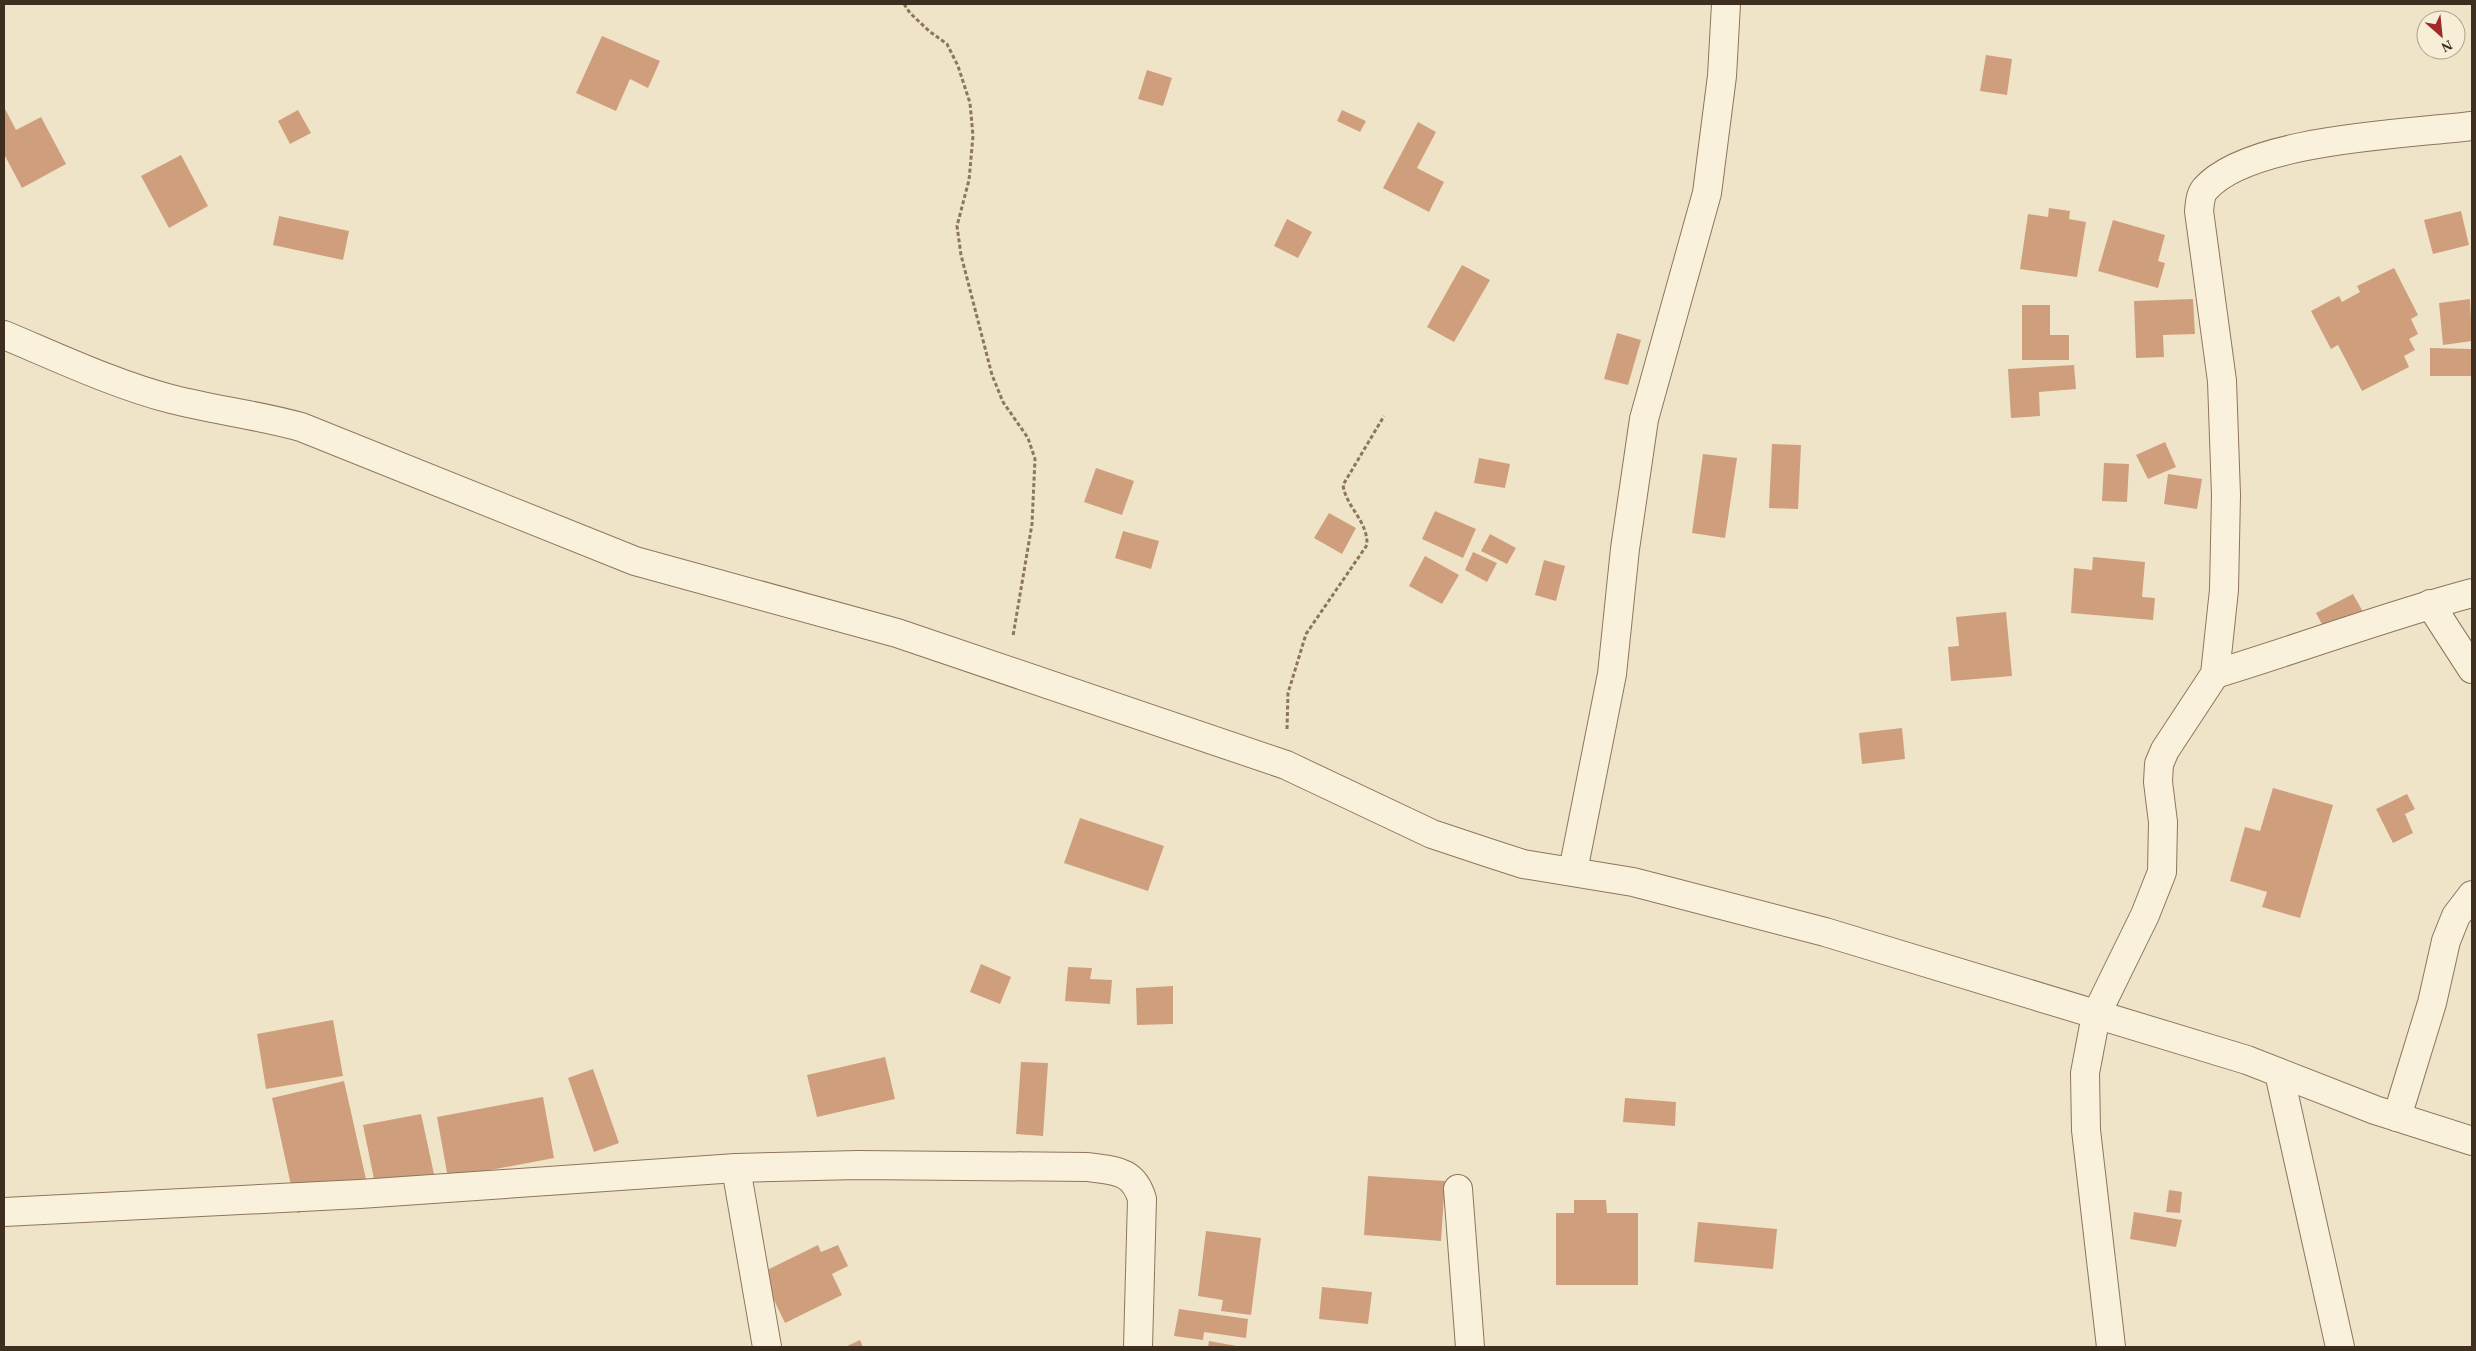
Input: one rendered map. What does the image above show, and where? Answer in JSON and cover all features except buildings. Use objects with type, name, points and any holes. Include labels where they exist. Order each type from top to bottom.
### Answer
[{"type":"street","points":[[1573,872],[1612,674],[1625,549],[1644,419],[1707,193],[1722,76],[1726,4]]},
{"type":"street","points":[[2111,1347],[2086,1130],[2086,1073],[2096,1015],[2145,916],[2162,872],[2163,822],[2158,782],[2159,764],[2165,750],[2215,674],[2224,590],[2226,495],[2222,381],[2199,211],[2200,198],[2204,190],[2229,170],[2269,153],[2355,138],[2472,126]]},
{"type":"street","points":[[4,335],[105,376],[170,399],[269,418],[301,427],[635,561],[897,633],[1007,672],[1286,765],[1432,834],[1523,864],[1633,882],[1684,893],[1825,932],[2247,1060],[2397,1117],[2472,1141]]},
{"type":"street","points":[[2215,674],[2472,592]]},
{"type":"street","points":[[2430,604],[2472,669]]},
{"type":"street","points":[[2397,1117],[2432,1004],[2446,941],[2456,916],[2472,895]]},
{"type":"street","points":[[2279,1073],[2340,1347]]},
{"type":"street","points":[[4,1212],[360,1194],[736,1168],[948,1165],[1088,1167],[1123,1172],[1138,1184],[1142,1199],[1138,1347]]},
{"type":"street","points":[[736,1168],[767,1347]]},
{"type":"street","points":[[1458,1189],[1470,1347]]},
{"type":"path","points":[[904,4],[910,13],[929,31],[947,44],[956,60],[970,103],[972,136],[969,180],[957,226],[961,255],[992,375],[1003,402],[1028,438],[1035,459],[1032,524],[1007,672]]},
{"type":"path","points":[[1286,765],[1288,693],[1306,634],[1367,545],[1367,535],[1364,526],[1346,500],[1343,485],[1384,416]]}]
